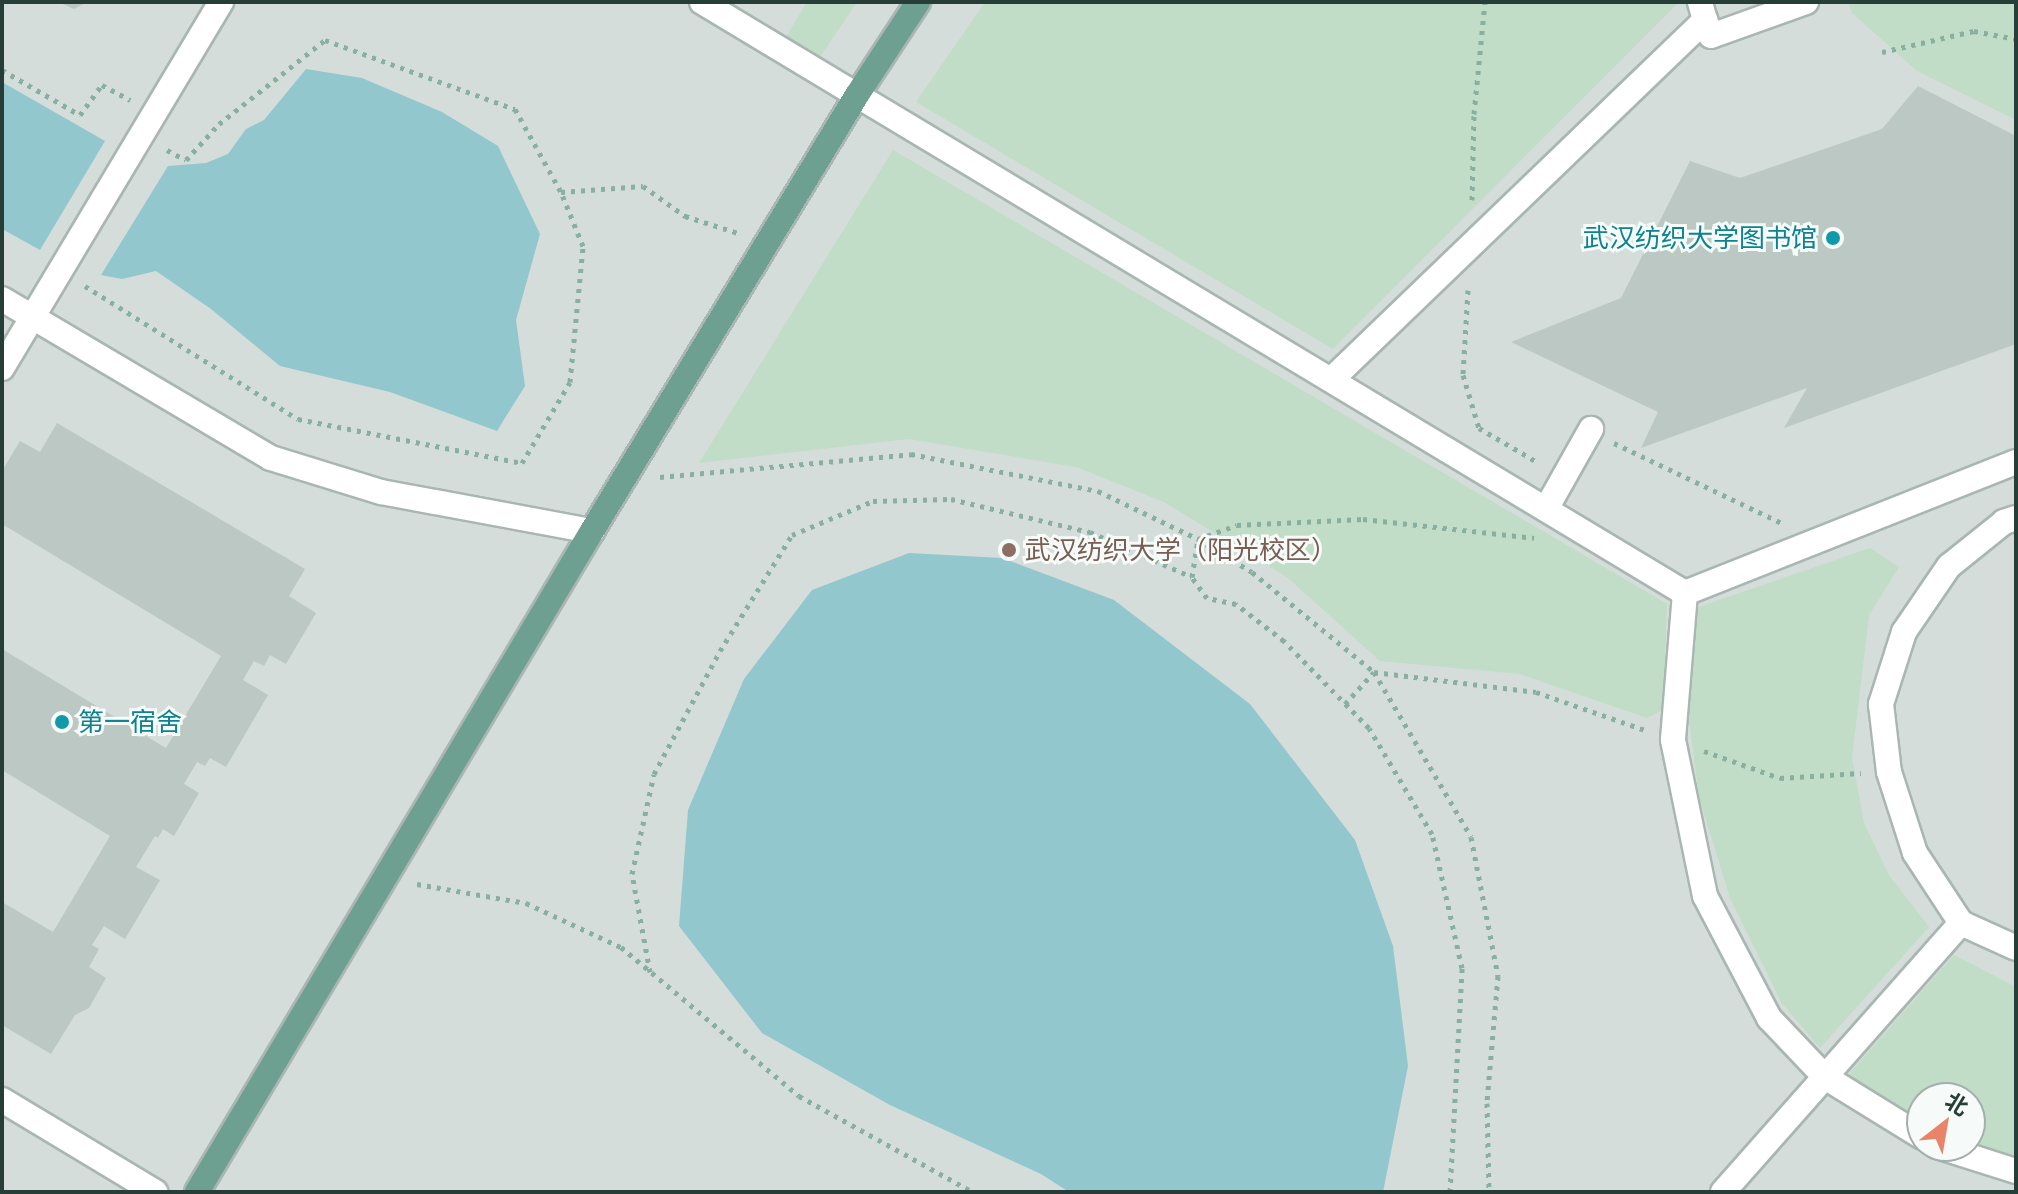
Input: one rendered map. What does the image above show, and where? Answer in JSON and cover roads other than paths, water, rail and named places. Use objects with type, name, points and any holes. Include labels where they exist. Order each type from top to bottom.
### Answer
[{"type":"main road","points":[[197,1192],[623,479],[857,95],[918,2]]},
{"type":"street","points":[[2,368],[221,2]]},
{"type":"street","points":[[702,2],[1685,593]]},
{"type":"street","points":[[1332,379],[1471,245],[1703,11],[1711,36],[1806,2]]},
{"type":"street","points":[[2,299],[271,458],[381,492],[592,531]]},
{"type":"street","points":[[1546,509],[1591,429]]},
{"type":"street","points":[[1685,593],[2016,462]]},
{"type":"street","points":[[2016,518],[2004,522],[1949,566],[1904,632],[1881,704],[1889,772],[1915,853],[1961,923],[2016,948]]},
{"type":"street","points":[[1685,593],[1673,740],[1705,896],[1769,1018],[1825,1077],[1906,1127]]},
{"type":"street","points":[[1723,1192],[1961,923]]},
{"type":"street","points":[[2,1100],[155,1192]]},
{"type":"street","points":[[1986,1162],[2016,1171]]},
{"type":"water","points":[[306,69],[362,78],[442,112],[498,146],[540,234],[516,320],[525,386],[497,431],[390,392],[280,366],[211,309],[156,271],[122,279],[101,275],[168,166],[206,163],[228,154],[246,129],[264,120]]},
{"type":"water","points":[[2,82],[105,141],[40,250],[2,229]]},
{"type":"water","points":[[909,553],[1002,558],[1114,600],[1250,704],[1355,840],[1393,946],[1408,1066],[1383,1192],[1069,1192],[1041,1174],[890,1105],[762,1033],[679,926],[688,810],[744,679],[812,590]]},
{"type":"place","name":"武汉纺织大学图书馆","points":[[1833,238]]},
{"type":"place","name":"武汉纺织大学（阳光校区）","points":[[1009,550]]},
{"type":"place","name":"第一宿舍","points":[[62,722]]}]
